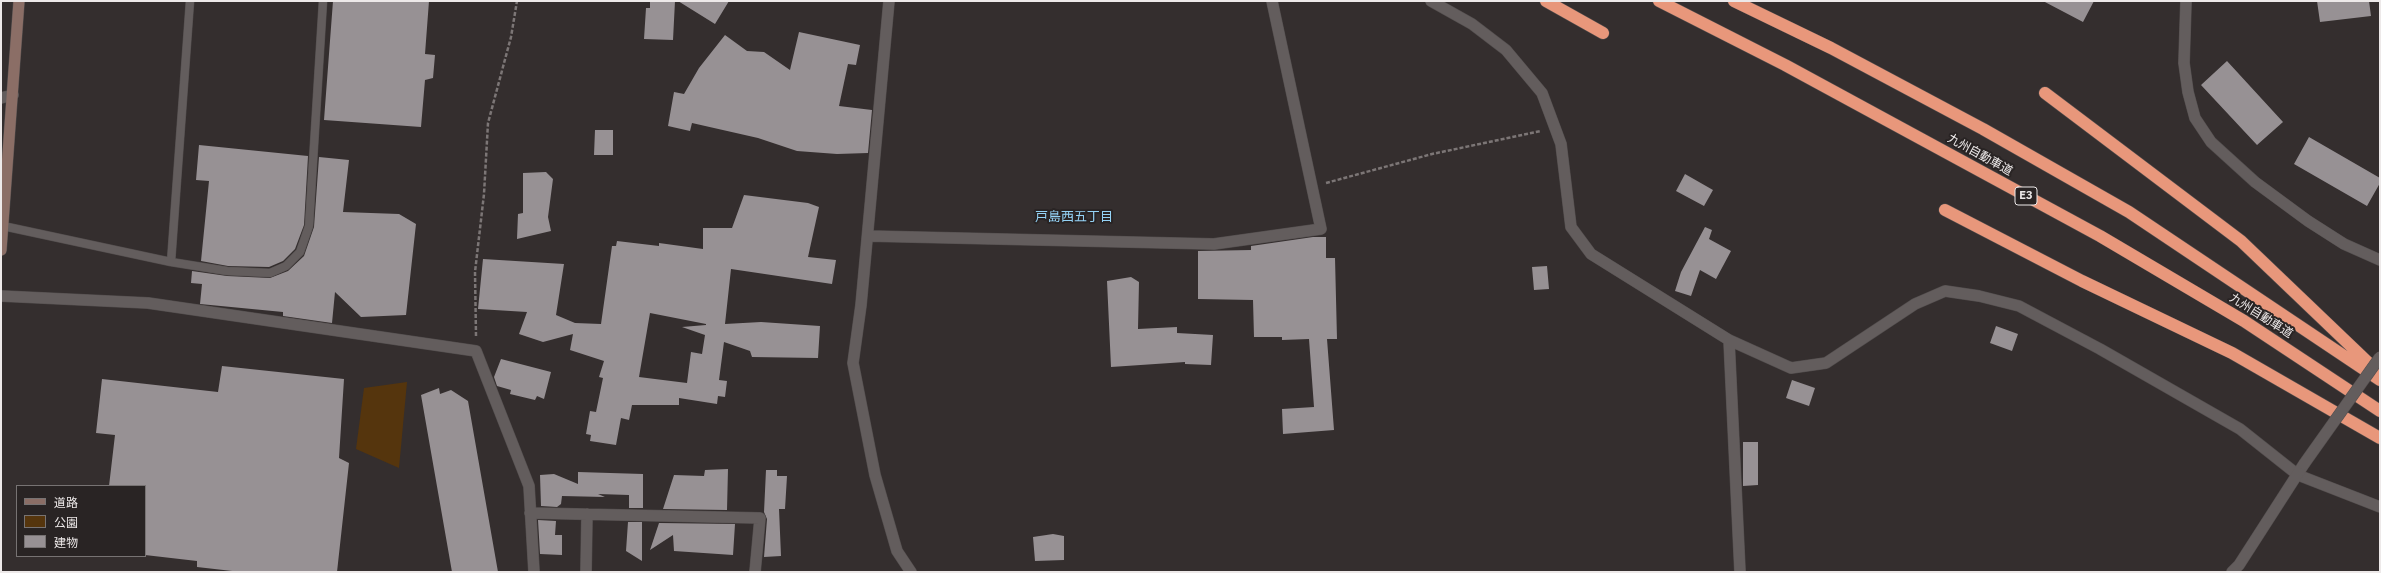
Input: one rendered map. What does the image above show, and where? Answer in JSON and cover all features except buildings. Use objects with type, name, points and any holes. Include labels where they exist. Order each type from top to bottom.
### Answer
[{"type":"highway","points":[[1546,1],[1603,33]]},
{"type":"highway","name":"九州自動車道","points":[[1659,1],[1785,65],[2100,236],[2244,320],[2380,411]]},
{"type":"highway","name":"九州自動車道","points":[[1734,1],[1831,48],[1970,122],[2129,212],[2380,380]]},
{"type":"highway","points":[[2046,93],[2241,241],[2380,374]]},
{"type":"highway","points":[[1946,210],[2082,281],[2232,353],[2380,438]]},
{"type":"main road","points":[[1,250],[19,1]]},
{"type":"street","points":[[889,1],[868,236],[853,363],[875,476],[897,550],[911,572]]},
{"type":"street","points":[[868,236],[1214,244],[1321,229],[1272,1]]},
{"type":"street","points":[[1431,1],[1472,24],[1506,50],[1542,93],[1561,144],[1571,227],[1590,254],[1730,340],[1791,368],[1826,363],[1915,304],[1945,291],[1979,296],[2019,306],[2100,349],[2240,429],[2298,475],[2380,507]]},
{"type":"street","points":[[2186,1],[2184,63],[2188,92],[2195,118],[2211,142],[2255,182],[2308,221],[2344,244],[2380,260]]},
{"type":"street","points":[[1,98],[13,95]]},
{"type":"street","points":[[1,296],[148,303],[476,351],[529,486],[534,572]]},
{"type":"street","points":[[1730,340],[1740,572]]},
{"type":"street","points":[[2232,572],[2239,565],[2304,464],[2380,357]]},
{"type":"street","points":[[530,513],[760,518],[755,572]]},
{"type":"street","points":[[586,572],[587,514]]},
{"type":"lane","points":[[171,262],[190,1]]},
{"type":"lane","points":[[3,226],[171,262],[227,271],[270,273],[286,266],[300,252],[309,226],[323,1]]},
{"type":"path","points":[[476,351],[475,272],[484,194],[488,122],[511,36],[517,1]]},
{"type":"path","points":[[1312,187],[1432,154],[1555,128]]},
{"type":"green space","points":[[407,382],[399,468],[356,449],[364,388]]},
{"type":"district","name":"戸島西五丁目","points":[[1074,217]]}]
